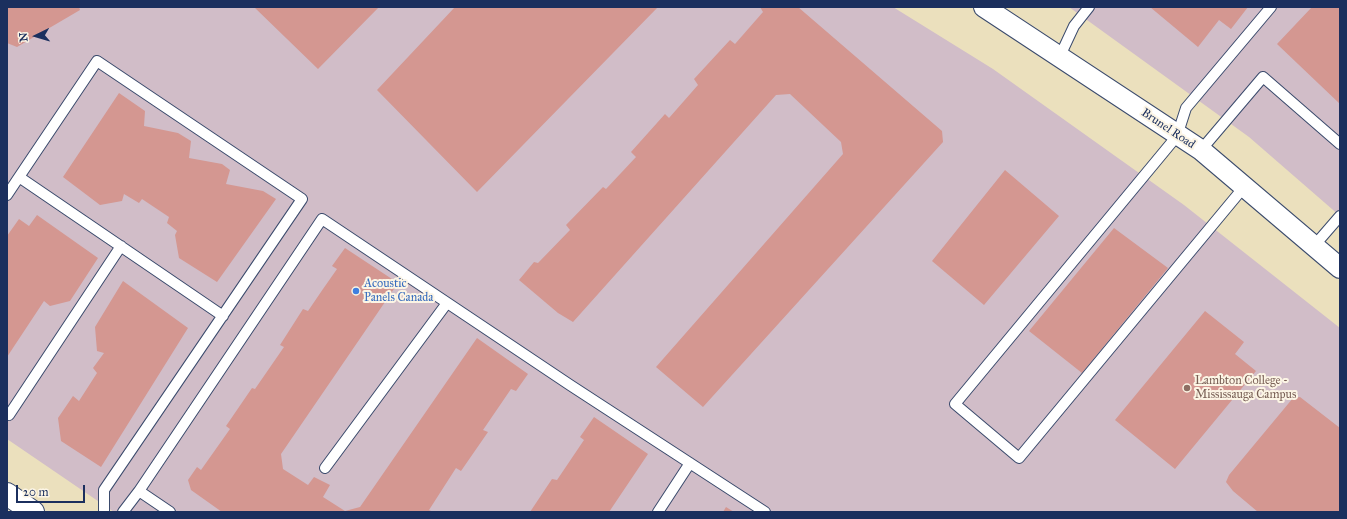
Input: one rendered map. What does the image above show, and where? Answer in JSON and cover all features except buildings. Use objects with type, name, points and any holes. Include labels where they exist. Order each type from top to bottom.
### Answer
[{"type":"main road","points":[[7,494],[33,512]]},
{"type":"street","name":"Brunel Road","points":[[984,7],[1060,56],[1177,136],[1201,150],[1340,268]]},
{"type":"lane","points":[[1060,56],[1074,26],[1090,7]]},
{"type":"lane","points":[[1244,187],[1019,458],[955,404],[1177,136],[1186,108],[1271,7]]},
{"type":"lane","points":[[7,195],[97,61],[302,199],[104,490],[104,512]]},
{"type":"lane","points":[[1201,150],[1263,77],[1340,144]]},
{"type":"lane","points":[[19,177],[223,316]]},
{"type":"lane","points":[[1314,246],[1340,216]]},
{"type":"lane","points":[[123,512],[139,492],[322,219],[765,512]]},
{"type":"lane","points":[[7,414],[9,415],[121,246]]},
{"type":"lane","points":[[326,468],[447,303]]},
{"type":"lane","points":[[658,512],[690,463]]},
{"type":"lane","points":[[139,492],[170,512]]},
{"type":"shaded area","points":[[7,7],[893,7],[993,69],[1184,205],[1340,328],[1340,512],[114,512],[7,439]]},
{"type":"shaded area","points":[[1069,7],[1340,7],[1340,216],[1249,137]]},
{"type":"place","name":"Acoustic Panels Canada","points":[[356,291]]},
{"type":"place","name":"Lambton College - Mississauga Campus","points":[[1187,388]]}]
